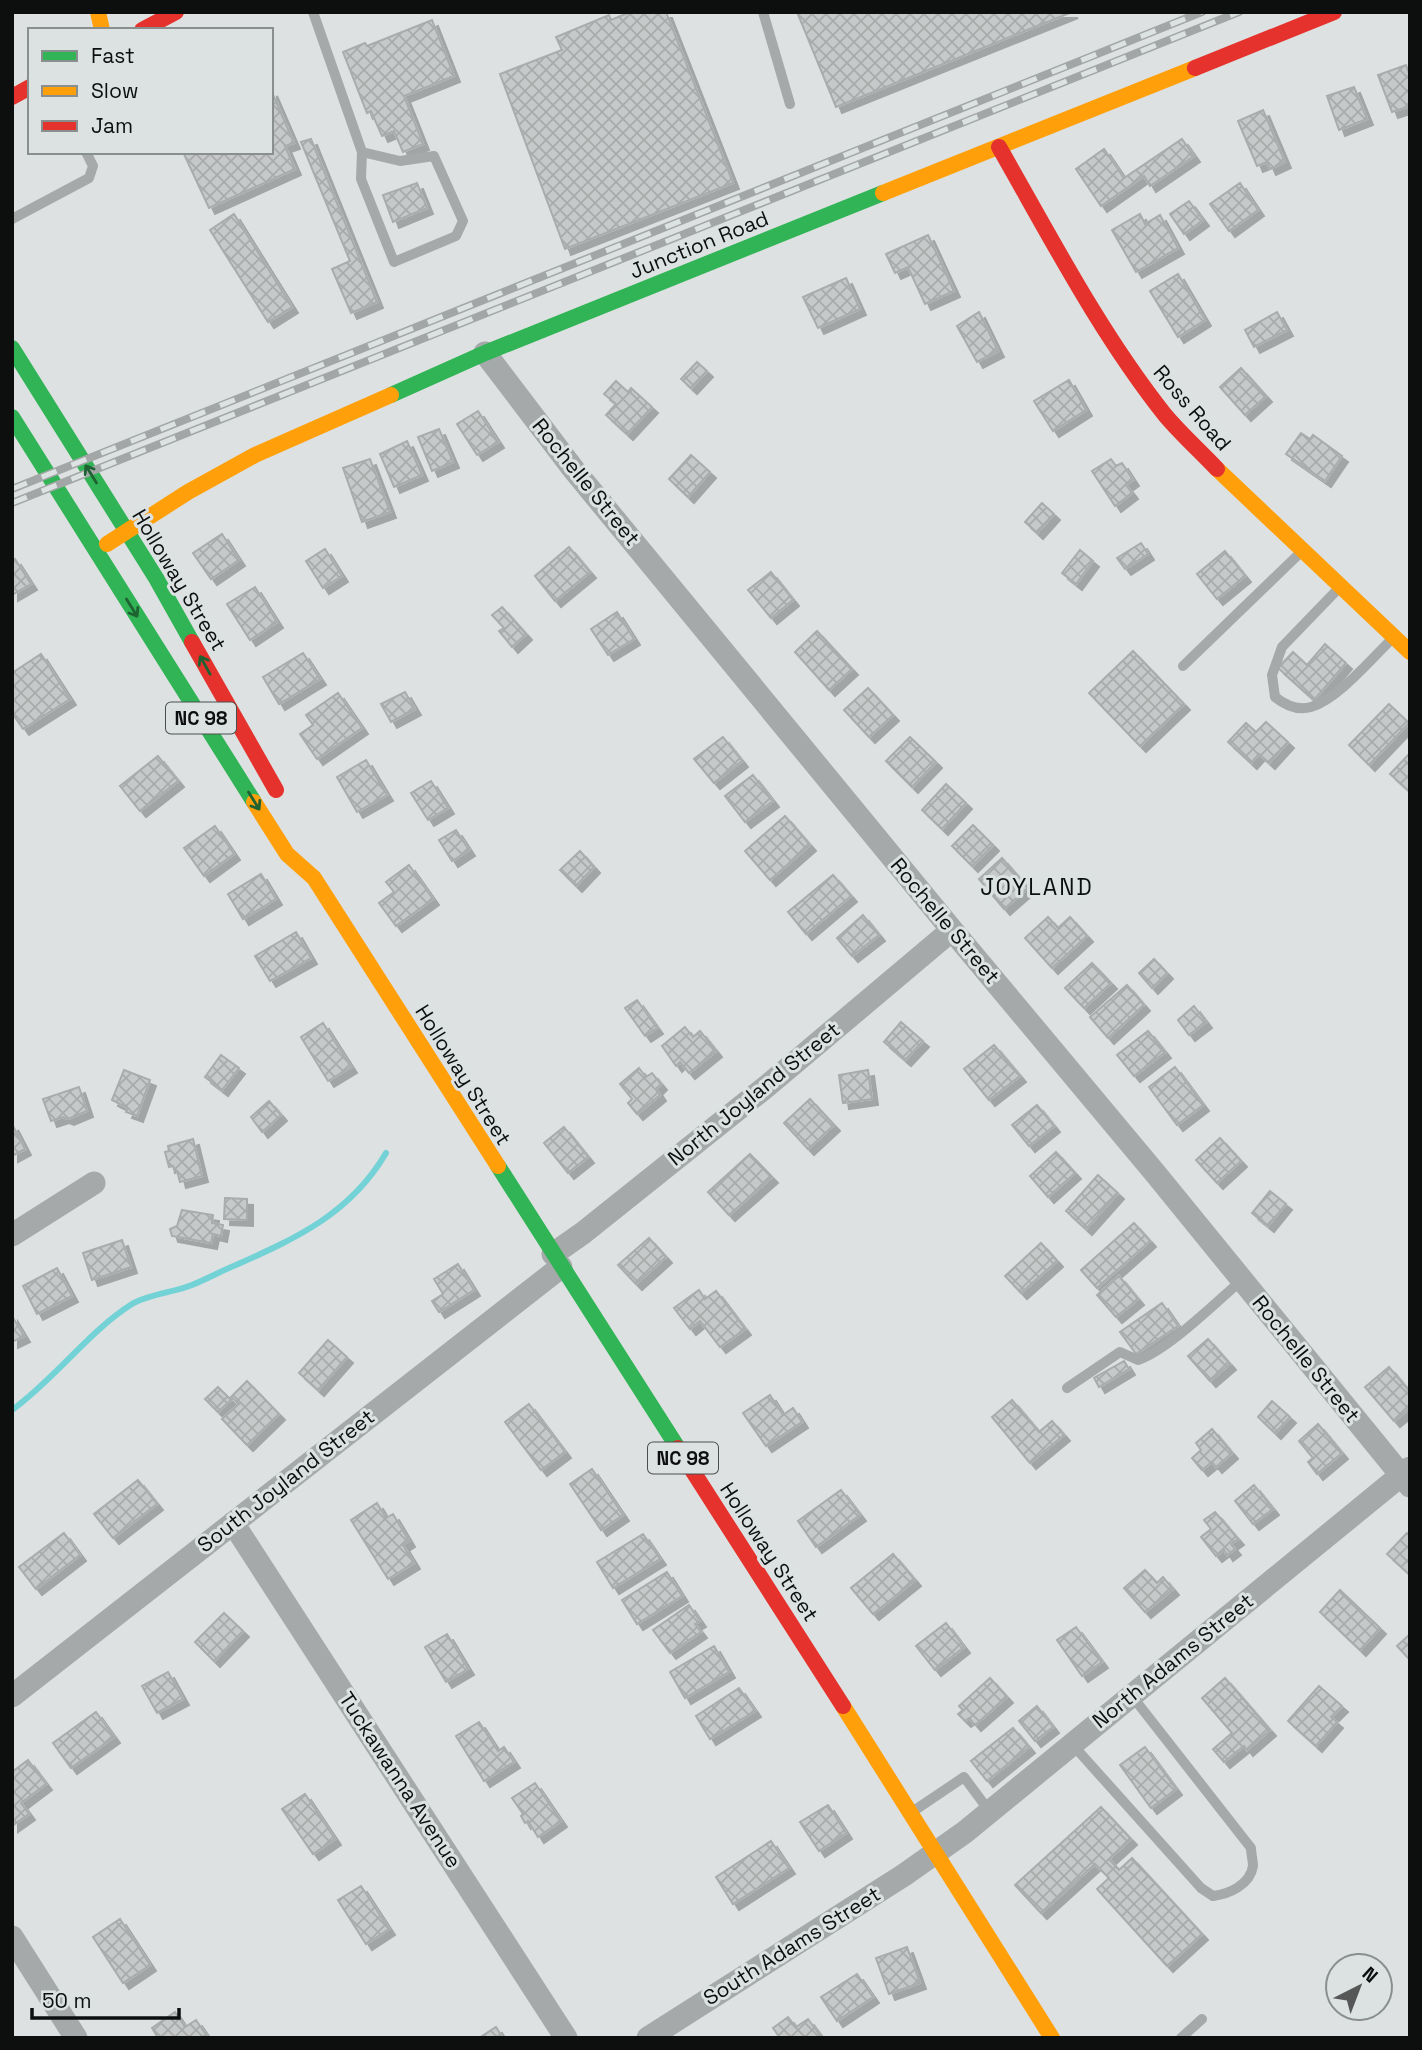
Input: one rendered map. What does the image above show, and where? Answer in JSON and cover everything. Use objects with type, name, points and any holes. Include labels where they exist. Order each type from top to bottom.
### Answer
[{"type":"main road","points":[[146,28],[176,12]]},
{"type":"main road","name":"Junction Road","points":[[96,551],[188,492],[255,455],[485,353],[1334,12]]},
{"type":"main road","points":[[12,97],[28,89]]},
{"type":"main road","name":"Ross Road","points":[[999,147],[1116,347],[1167,417],[1247,499],[1410,652]]},
{"type":"main road","name":"Holloway Street","points":[[12,348],[156,578],[285,807]]},
{"type":"main road","name":"Holloway Street","points":[[12,417],[287,854],[314,878],[1052,2038]]},
{"type":"main road","name":"Holloway Street","points":[[308,855],[314,878]]},
{"type":"street","name":"Rochelle Street","points":[[485,353],[582,479],[951,930],[1407,1476]]},
{"type":"street","name":"North Joyland Street","points":[[557,1261],[583,1233],[767,1086],[951,930]]},
{"type":"street","points":[[12,1234],[94,1183]]},
{"type":"street","name":"South Joyland Street","points":[[12,1696],[233,1523],[557,1261]]},
{"type":"street","name":"North Adams Street","points":[[936,1853],[1407,1476]]},
{"type":"street","name":"Tuckawanna Avenue","points":[[233,1523],[566,2038]]},
{"type":"street","name":"South Adams Street","points":[[648,2038],[936,1853]]},
{"type":"street","points":[[12,1937],[76,2038]]},
{"type":"lane","points":[[313,12],[362,152],[360,179],[394,262],[456,236],[463,221],[434,156],[400,161],[362,152]]},
{"type":"lane","points":[[763,12],[790,104]]},
{"type":"lane","points":[[12,219],[89,178],[93,166],[87,154]]},
{"type":"lane","points":[[1183,666],[1302,551]]},
{"type":"lane","points":[[1340,587],[1282,647],[1272,675],[1275,696],[1286,706],[1311,707],[1340,690],[1394,637]]},
{"type":"lane","points":[[1067,1388],[1120,1352],[1138,1360],[1146,1357],[1167,1343],[1242,1280]]},
{"type":"lane","points":[[1072,1744],[1201,1888],[1213,1896],[1229,1894],[1246,1880],[1253,1867],[1251,1848],[1131,1695]]},
{"type":"lane","points":[[911,1813],[964,1777],[990,1812]]},
{"type":"lane","points":[[1181,2038],[1202,2019]]},
{"type":"building","points":[[630,12],[666,12],[733,183],[565,249],[500,74],[562,50],[556,37],[609,15],[611,20]]},
{"type":"building","points":[[797,12],[1072,12],[836,107]]},
{"type":"building","points":[[432,20],[454,76],[404,96],[423,144],[403,152],[394,131],[382,136],[371,111],[367,113],[343,52],[365,43],[367,46]]},
{"type":"building","points":[[1406,65],[1410,76],[1410,106],[1392,112],[1378,75]]},
{"type":"building","points":[[1354,87],[1367,119],[1339,130],[1327,96]]},
{"type":"building","points":[[273,95],[294,143],[285,146],[295,169],[209,208],[184,154],[273,154]]},
{"type":"building","points":[[1263,110],[1285,162],[1270,169],[1267,162],[1257,166],[1238,121]]},
{"type":"building","points":[[311,139],[377,302],[351,313],[332,269],[350,261],[301,142]]},
{"type":"building","points":[[1182,139],[1194,156],[1150,186],[1144,176],[1101,206],[1076,169],[1104,149],[1124,178]]},
{"type":"building","points":[[417,183],[427,208],[393,222],[383,195]]},
{"type":"building","points":[[1240,183],[1258,210],[1229,231],[1210,204]]},
{"type":"building","points":[[1189,201],[1203,220],[1184,234],[1170,214]]},
{"type":"building","points":[[234,214],[292,307],[268,322],[210,230]]},
{"type":"building","points":[[1140,214],[1145,224],[1160,215],[1178,248],[1136,272],[1112,230]]},
{"type":"building","points":[[928,235],[954,291],[925,304],[908,267],[895,273],[886,254]]},
{"type":"building","points":[[1178,274],[1205,320],[1178,337],[1150,291]]},
{"type":"building","points":[[846,278],[860,309],[818,328],[803,297]]},
{"type":"building","points":[[979,312],[998,351],[977,362],[957,326]]},
{"type":"building","points":[[1277,312],[1287,330],[1254,347],[1245,330]]},
{"type":"building","points":[[697,362],[707,371],[691,388],[681,379]]},
{"type":"building","points":[[1241,368],[1266,396],[1245,415],[1220,387]]},
{"type":"building","points":[[1069,380],[1086,410],[1053,431],[1034,401]]},
{"type":"building","points":[[616,381],[628,392],[631,388],[652,407],[627,434],[606,415],[616,404],[604,394]]},
{"type":"building","points":[[478,411],[498,442],[477,455],[457,424]]},
{"type":"building","points":[[439,429],[453,462],[432,471],[418,437]]},
{"type":"building","points":[[1301,433],[1310,439],[1313,435],[1342,456],[1325,481],[1286,454]]},
{"type":"building","points":[[407,441],[422,475],[394,487],[380,454]]},
{"type":"building","points":[[691,455],[710,472],[688,497],[669,479]]},
{"type":"building","points":[[370,459],[390,512],[362,522],[343,468]]},
{"type":"building","points":[[1111,459],[1116,466],[1122,463],[1133,480],[1126,485],[1132,493],[1115,506],[1092,471]]},
{"type":"building","points":[[1042,503],[1054,514],[1037,533],[1025,522]]},
{"type":"building","points":[[222,534],[239,560],[211,579],[193,553]]},
{"type":"building","points":[[1141,543],[1148,554],[1125,569],[1117,558]]},
{"type":"building","points":[[569,547],[590,572],[555,601],[535,576]]},
{"type":"building","points":[[325,549],[342,576],[323,588],[306,561]]},
{"type":"building","points":[[1080,550],[1093,561],[1076,584],[1062,573]]},
{"type":"building","points":[[1225,551],[1245,576],[1217,599],[1197,574]]},
{"type":"building","points":[[15,559],[31,584],[12,595],[12,561]]},
{"type":"building","points":[[771,572],[793,600],[771,618],[748,590]]},
{"type":"building","points":[[255,587],[277,622],[250,640],[227,604]]},
{"type":"building","points":[[502,607],[526,634],[512,647],[499,631],[504,628],[492,615]]},
{"type":"building","points":[[617,612],[634,639],[608,655],[591,629]]},
{"type":"building","points":[[817,631],[852,669],[829,690],[795,652]]},
{"type":"building","points":[[1325,644],[1346,663],[1314,700],[1278,668],[1293,652],[1307,665]]},
{"type":"building","points":[[1133,651],[1184,704],[1140,746],[1089,693]]},
{"type":"building","points":[[303,653],[320,679],[279,704],[263,677]]},
{"type":"building","points":[[41,654],[70,699],[23,729],[12,713],[12,673]]},
{"type":"building","points":[[868,688],[893,715],[869,737],[844,710]]},
{"type":"building","points":[[405,692],[415,709],[391,722],[381,704]]},
{"type":"building","points":[[338,693],[362,728],[317,759],[300,734],[313,725],[306,715]]},
{"type":"building","points":[[1389,704],[1409,723],[1369,765],[1349,745]]},
{"type":"building","points":[[1266,722],[1288,742],[1269,763],[1259,754],[1251,763],[1228,742],[1246,723],[1256,732]]},
{"type":"building","points":[[723,737],[742,761],[714,783],[694,759]]},
{"type":"building","points":[[910,737],[936,762],[912,787],[886,761]]},
{"type":"building","points":[[1410,753],[1410,792],[1390,774]]},
{"type":"building","points":[[158,756],[178,781],[140,811],[120,786]]},
{"type":"building","points":[[366,760],[387,795],[357,812],[337,777]]},
{"type":"building","points":[[753,775],[773,801],[745,822],[725,796]]},
{"type":"building","points":[[431,781],[448,808],[428,820],[411,793]]},
{"type":"building","points":[[946,784],[966,803],[942,829],[922,810]]},
{"type":"building","points":[[785,816],[810,845],[770,880],[745,851]]},
{"type":"building","points":[[973,825],[993,845],[972,866],[952,846]]},
{"type":"building","points":[[215,826],[234,854],[204,876],[184,848]]},
{"type":"building","points":[[456,830],[469,850],[452,861],[439,840]]},
{"type":"building","points":[[580,851],[594,867],[576,886],[560,870]]},
{"type":"building","points":[[1002,858],[1028,888],[1004,909],[979,879]]},
{"type":"building","points":[[409,865],[433,899],[396,926],[379,903],[394,892],[386,882]]},
{"type":"building","points":[[261,874],[276,899],[243,919],[228,894]]},
{"type":"building","points":[[833,875],[851,896],[806,934],[788,912]]},
{"type":"building","points":[[863,915],[879,935],[852,956],[837,938]]},
{"type":"building","points":[[1048,917],[1058,928],[1070,917],[1087,936],[1052,968],[1025,938]]},
{"type":"building","points":[[296,932],[311,958],[270,981],[255,956]]},
{"type":"building","points":[[1154,959],[1167,973],[1152,988],[1139,973]]},
{"type":"building","points":[[1092,963],[1111,983],[1084,1008],[1065,988]]},
{"type":"building","points":[[1127,985],[1144,1005],[1108,1038],[1090,1017]]},
{"type":"building","points":[[637,1000],[657,1028],[645,1036],[625,1008]]},
{"type":"building","points":[[1194,1006],[1206,1022],[1189,1035],[1178,1020]]},
{"type":"building","points":[[901,1022],[923,1041],[905,1060],[884,1042]]},
{"type":"building","points":[[323,1023],[351,1067],[328,1081],[301,1037]]},
{"type":"building","points":[[685,1027],[693,1037],[700,1031],[716,1051],[689,1073],[680,1062],[676,1066],[662,1046]]},
{"type":"building","points":[[1148,1031],[1165,1052],[1134,1076],[1117,1055]]},
{"type":"building","points":[[994,1045],[1020,1076],[989,1100],[964,1069]]},
{"type":"building","points":[[221,1055],[239,1068],[222,1090],[205,1077]]},
{"type":"building","points":[[1175,1067],[1203,1105],[1177,1125],[1149,1087]]},
{"type":"building","points":[[639,1068],[646,1077],[652,1073],[661,1084],[656,1089],[660,1095],[637,1114],[628,1103],[632,1099],[620,1084]]},
{"type":"building","points":[[124,1070],[150,1080],[137,1116],[126,1112],[128,1108],[112,1100]]},
{"type":"building","points":[[868,1070],[872,1099],[843,1103],[839,1075]]},
{"type":"building","points":[[79,1087],[87,1111],[68,1119],[63,1117],[51,1121],[43,1099]]},
{"type":"building","points":[[810,1099],[834,1125],[808,1149],[784,1123]]},
{"type":"building","points":[[269,1101],[281,1115],[262,1132],[251,1117]]},
{"type":"building","points":[[1037,1105],[1054,1126],[1029,1146],[1012,1125]]},
{"type":"building","points":[[12,1124],[25,1149],[12,1156]]},
{"type":"building","points":[[564,1127],[588,1157],[568,1173],[544,1143]]},
{"type":"building","points":[[1220,1138],[1241,1161],[1217,1183],[1196,1160]]},
{"type":"building","points":[[193,1139],[202,1176],[180,1182],[177,1171],[173,1166],[169,1167],[165,1152],[169,1151],[168,1146]]},
{"type":"building","points":[[1056,1152],[1075,1173],[1048,1197],[1030,1176]]},
{"type":"building","points":[[750,1154],[772,1177],[729,1215],[708,1192]]},
{"type":"building","points":[[1098,1175],[1118,1193],[1086,1229],[1066,1211]]},
{"type":"building","points":[[1270,1191],[1286,1204],[1268,1226],[1252,1213]]},
{"type":"building","points":[[225,1198],[247,1199],[247,1220],[224,1219]]},
{"type":"building","points":[[182,1210],[213,1215],[212,1223],[223,1225],[221,1236],[213,1234],[211,1243],[172,1236],[170,1229],[177,1226]]},
{"type":"building","points":[[1134,1223],[1150,1241],[1097,1288],[1081,1270]]},
{"type":"building","points":[[649,1238],[666,1257],[636,1284],[618,1265]]},
{"type":"building","points":[[122,1240],[131,1267],[92,1280],[83,1253]]},
{"type":"building","points":[[1041,1243],[1057,1261],[1021,1293],[1005,1276]]},
{"type":"building","points":[[458,1264],[474,1290],[439,1312],[432,1301],[443,1294],[434,1279]]},
{"type":"building","points":[[57,1268],[72,1296],[37,1314],[23,1286]]},
{"type":"building","points":[[1119,1276],[1138,1299],[1116,1317],[1097,1295]]},
{"type":"building","points":[[699,1290],[705,1299],[716,1291],[745,1329],[720,1347],[700,1321],[690,1329],[674,1308]]},
{"type":"building","points":[[1162,1303],[1178,1326],[1136,1354],[1120,1332]]},
{"type":"building","points":[[12,1316],[24,1336],[12,1342]]},
{"type":"building","points":[[1208,1339],[1230,1364],[1210,1381],[1188,1356]]},
{"type":"building","points":[[328,1340],[347,1357],[318,1390],[299,1373]]},
{"type":"building","points":[[1124,1361],[1129,1369],[1099,1387],[1094,1378]]},
{"type":"building","points":[[1389,1367],[1410,1392],[1410,1408],[1394,1421],[1365,1387]]},
{"type":"building","points":[[247,1381],[279,1414],[247,1445],[222,1419],[239,1404],[231,1397]]},
{"type":"building","points":[[218,1387],[231,1400],[218,1412],[205,1399]]},
{"type":"building","points":[[770,1395],[783,1415],[793,1408],[802,1422],[766,1446],[743,1413]]},
{"type":"building","points":[[1012,1400],[1039,1432],[1052,1421],[1064,1435],[1030,1463],[992,1417]]},
{"type":"building","points":[[1272,1401],[1290,1417],[1275,1433],[1258,1417]]},
{"type":"building","points":[[529,1404],[565,1452],[541,1470],[505,1422]]},
{"type":"building","points":[[1318,1424],[1342,1453],[1317,1474],[1308,1462],[1313,1458],[1299,1441]]},
{"type":"building","points":[[1212,1429],[1232,1453],[1216,1467],[1212,1462],[1202,1470],[1192,1458],[1201,1450],[1196,1443]]},
{"type":"building","points":[[592,1469],[623,1515],[601,1530],[570,1484]]},
{"type":"building","points":[[138,1480],[157,1504],[113,1538],[94,1514]]},
{"type":"building","points":[[1254,1485],[1273,1509],[1253,1524],[1235,1501]]},
{"type":"building","points":[[841,1490],[860,1515],[816,1547],[798,1521]]},
{"type":"building","points":[[377,1503],[386,1518],[393,1514],[409,1541],[403,1545],[414,1563],[388,1579],[351,1520]]},
{"type":"building","points":[[1215,1512],[1238,1539],[1231,1544],[1235,1549],[1227,1555],[1224,1550],[1216,1556],[1201,1537],[1211,1529],[1204,1520]]},
{"type":"building","points":[[64,1533],[80,1555],[36,1589],[19,1567]]},
{"type":"building","points":[[1407,1533],[1410,1536],[1410,1575],[1387,1554]]},
{"type":"building","points":[[643,1534],[660,1559],[613,1588],[597,1562]]},
{"type":"building","points":[[893,1554],[915,1580],[873,1614],[851,1588]]},
{"type":"building","points":[[1145,1570],[1157,1583],[1163,1577],[1173,1589],[1145,1612],[1124,1588]]},
{"type":"building","points":[[667,1572],[682,1596],[637,1624],[622,1600]]},
{"type":"building","points":[[1340,1590],[1380,1628],[1360,1650],[1320,1612]]},
{"type":"building","points":[[689,1605],[700,1621],[695,1624],[701,1632],[670,1653],[653,1630]]},
{"type":"building","points":[[224,1613],[243,1631],[214,1661],[195,1642]]},
{"type":"building","points":[[946,1623],[964,1647],[935,1670],[916,1646]]},
{"type":"building","points":[[1076,1627],[1102,1662],[1082,1676],[1057,1640]]},
{"type":"building","points":[[447,1634],[468,1669],[446,1682],[425,1647]]},
{"type":"building","points":[[1410,1634],[1410,1660],[1397,1646]]},
{"type":"building","points":[[714,1646],[729,1672],[685,1698],[670,1672]]},
{"type":"building","points":[[168,1672],[183,1699],[157,1713],[142,1686]]},
{"type":"building","points":[[990,1678],[1007,1697],[975,1725],[969,1718],[965,1721],[958,1714],[963,1710],[959,1706]]},
{"type":"building","points":[[1225,1678],[1270,1730],[1247,1750],[1244,1746],[1224,1762],[1213,1749],[1232,1733],[1202,1698]]},
{"type":"building","points":[[1319,1686],[1342,1706],[1331,1717],[1337,1722],[1316,1746],[1288,1721]]},
{"type":"building","points":[[739,1688],[755,1711],[710,1739],[696,1716]]},
{"type":"building","points":[[1037,1706],[1053,1727],[1035,1741],[1019,1721]]},
{"type":"building","points":[[96,1712],[114,1737],[71,1768],[53,1743]]},
{"type":"building","points":[[479,1722],[498,1751],[504,1747],[514,1762],[484,1781],[456,1736]]},
{"type":"building","points":[[1013,1728],[1029,1747],[987,1781],[971,1761]]},
{"type":"building","points":[[1145,1747],[1176,1789],[1151,1808],[1120,1765]]},
{"type":"building","points":[[28,1760],[46,1784],[21,1803],[29,1814],[12,1826],[12,1772]]},
{"type":"building","points":[[535,1783],[561,1821],[538,1837],[528,1821],[525,1823],[521,1816],[523,1814],[512,1798]]},
{"type":"building","points":[[305,1794],[335,1839],[313,1854],[282,1809]]},
{"type":"building","points":[[828,1805],[846,1833],[819,1851],[800,1822]]},
{"type":"building","points":[[1101,1807],[1131,1839],[1109,1859],[1119,1870],[1132,1858],[1202,1934],[1167,1966],[1097,1889],[1109,1878],[1095,1864],[1041,1913],[1015,1885]]},
{"type":"building","points":[[771,1841],[789,1868],[733,1904],[716,1877]]},
{"type":"building","points":[[361,1886],[389,1929],[366,1944],[338,1900]]},
{"type":"building","points":[[120,1919],[150,1965],[123,1983],[93,1937]]},
{"type":"building","points":[[907,1947],[920,1983],[889,1994],[876,1958]]},
{"type":"building","points":[[857,1974],[873,1997],[837,2021],[821,1997]]},
{"type":"building","points":[[175,2012],[185,2027],[196,2020],[207,2036],[158,2038],[152,2028]]},
{"type":"building","points":[[788,2017],[796,2027],[808,2019],[822,2038],[780,2038],[773,2028]]},
{"type":"building","points":[[496,2027],[503,2038],[479,2038]]},
{"type":"waterway","points":[[12,1410],[101,1328],[132,1304],[192,1285],[301,1234],[339,1208],[356,1192],[386,1153]]},
{"type":"railway","points":[[12,489],[1202,12]]},
{"type":"railway","points":[[12,503],[1239,12]]},
{"type":"traffic: fast","points":[[391,395],[485,353],[883,193]]},
{"type":"traffic: fast","points":[[12,348],[156,578],[192,642]]},
{"type":"traffic: fast","points":[[12,417],[254,802]]},
{"type":"traffic: fast","points":[[498,1166],[678,1448]]},
{"type":"traffic: slow","points":[[98,12],[102,28]]},
{"type":"traffic: slow","points":[[883,193],[1195,68]]},
{"type":"traffic: slow","points":[[107,544],[188,492],[255,455],[391,395]]},
{"type":"traffic: slow","points":[[1217,469],[1410,652]]},
{"type":"traffic: slow","points":[[254,802],[287,854],[314,878],[498,1166]]},
{"type":"traffic: slow","points":[[843,1706],[1052,2038]]},
{"type":"traffic: jam","points":[[146,28],[176,12]]},
{"type":"traffic: jam","points":[[1195,68],[1334,12]]},
{"type":"traffic: jam","points":[[12,97],[28,88]]},
{"type":"traffic: jam","points":[[999,147],[1077,284],[1141,384],[1177,429],[1217,469]]},
{"type":"traffic: jam","points":[[192,642],[276,790]]},
{"type":"traffic: jam","points":[[678,1448],[843,1706]]},
{"type":"district","name":"JOYLAND","points":[[1037,887]]}]
